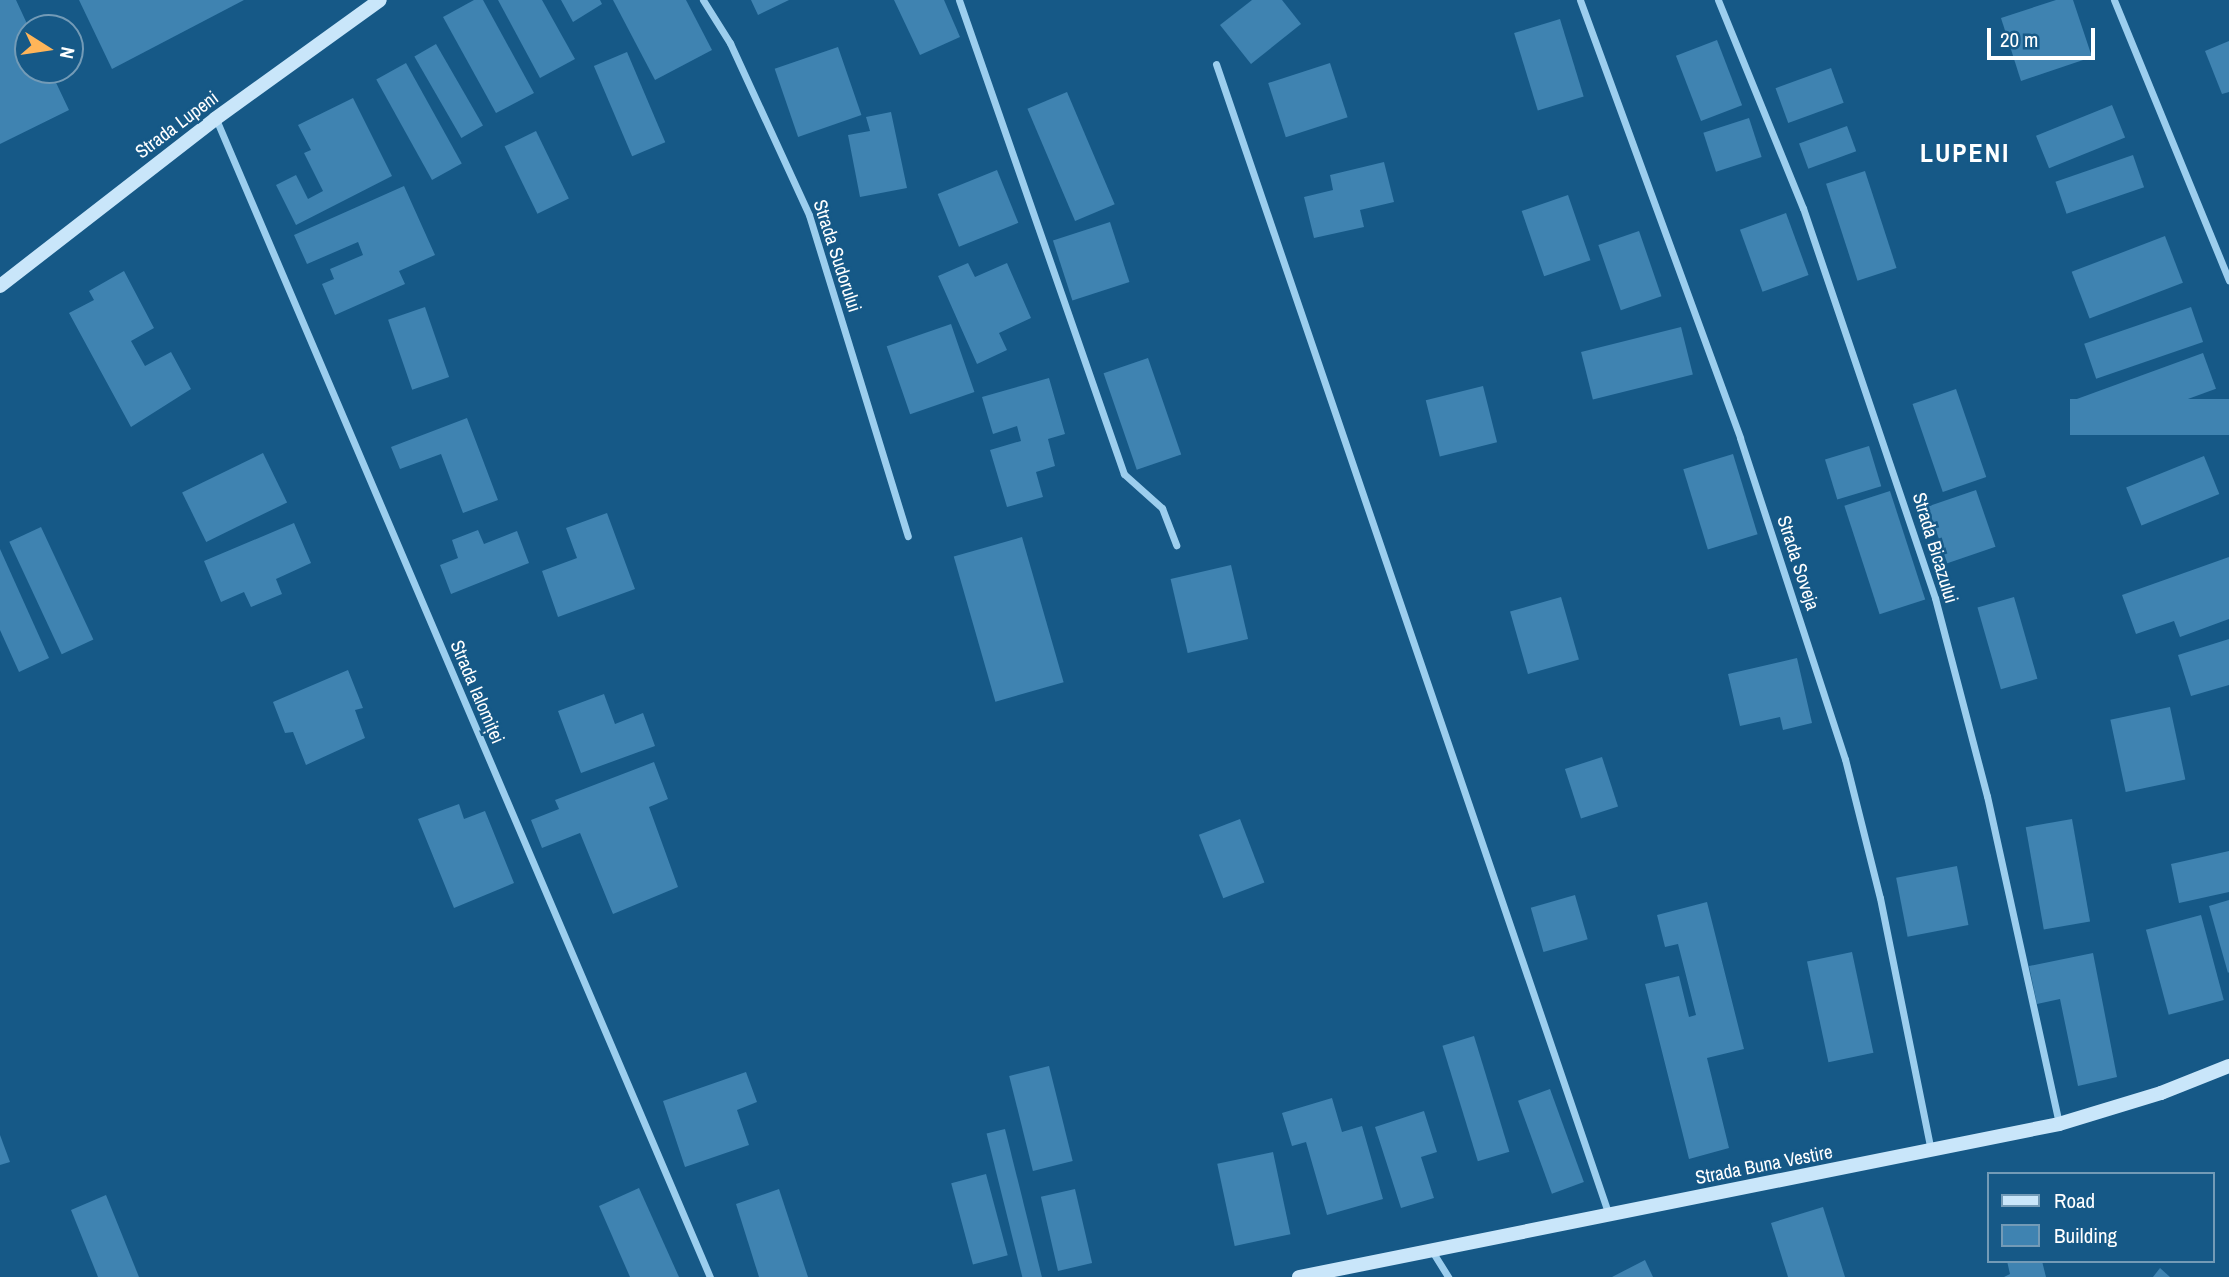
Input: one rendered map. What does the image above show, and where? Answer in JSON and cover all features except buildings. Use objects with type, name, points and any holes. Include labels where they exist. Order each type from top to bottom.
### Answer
[{"type":"street","name":"Strada Lupeni","points":[[0,286],[215,119],[380,0]]},
{"type":"street","name":"Strada Sudorului","points":[[703,0],[730,43],[809,215],[908,536]]},
{"type":"street","points":[[959,0],[983,59],[1124,474],[1162,508],[1176,545]]},
{"type":"street","name":"Strada Soveja","points":[[1580,0],[1740,438],[1845,759],[1880,898],[1931,1152]]},
{"type":"street","name":"Strada Bicazului","points":[[1718,0],[1807,221],[1935,598],[1987,796],[2059,1124]]},
{"type":"street","points":[[2114,0],[2229,280]]},
{"type":"street","points":[[1216,64],[1609,1215]]},
{"type":"street","name":"Strada Ialomiței","points":[[215,119],[710,1277]]},
{"type":"street","name":"Strada Buna Vestire","points":[[1299,1277],[1339,1273],[1431,1250],[1931,1152],[2059,1124],[2161,1093],[2229,1066]]},
{"type":"street","points":[[1431,1250],[1448,1277]]},
{"type":"district","name":"LUPENI","points":[[1965,153]]}]
